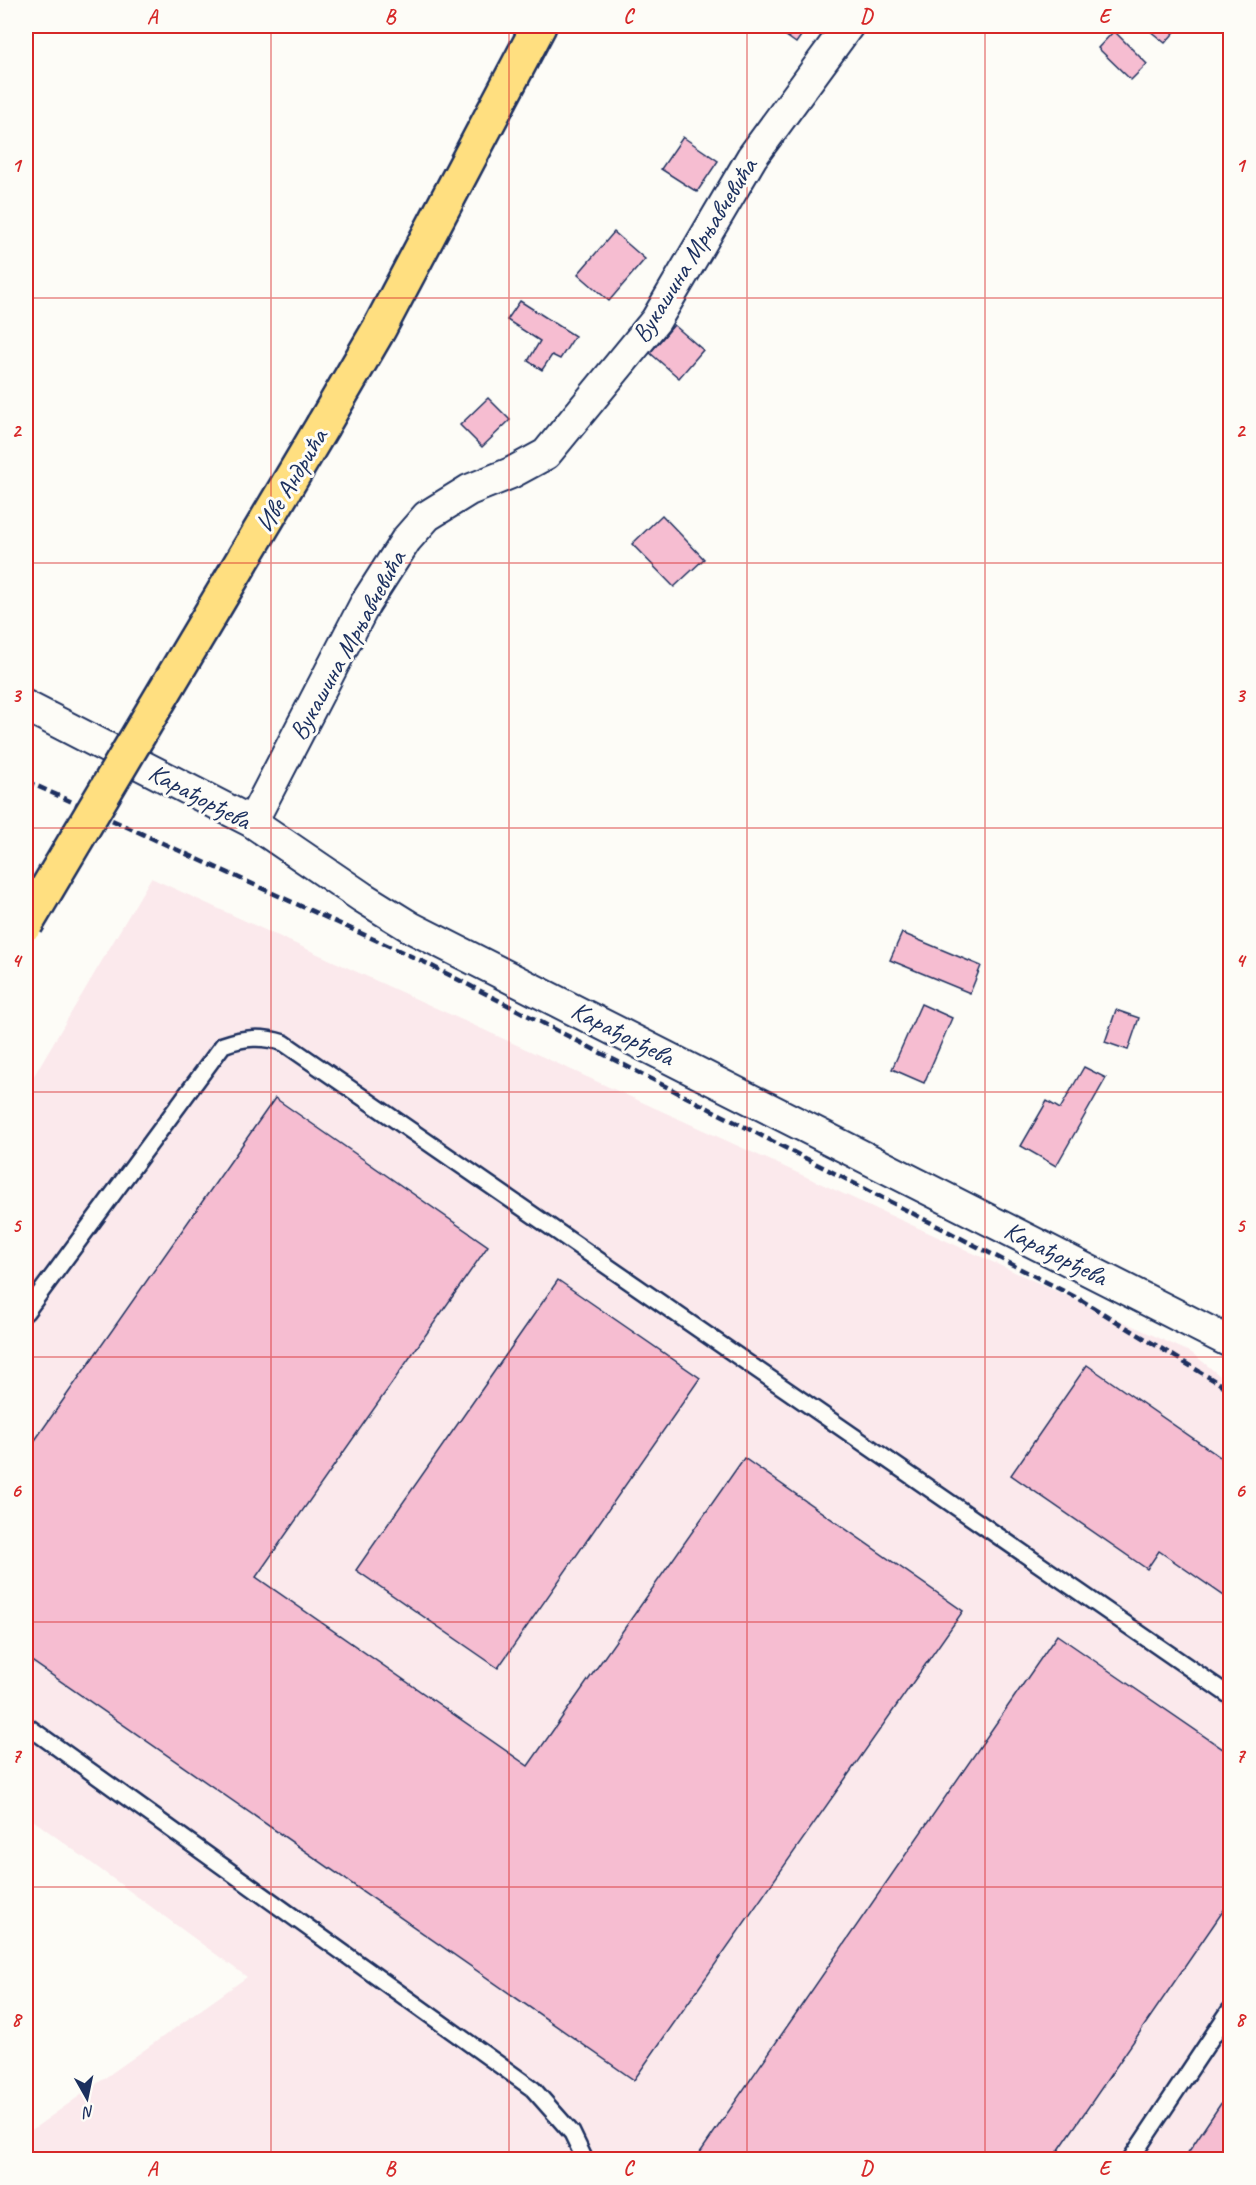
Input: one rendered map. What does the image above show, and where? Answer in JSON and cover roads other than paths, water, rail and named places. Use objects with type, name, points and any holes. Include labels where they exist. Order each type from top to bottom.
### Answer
[{"type":"main road","name":"Иве Андрића","points":[[26,924],[384,320],[539,26]]},
{"type":"street","name":"Вукашина Мрњавчевића","points":[[252,822],[365,604],[406,540],[427,516],[469,490],[511,473],[546,454],[656,320],[752,157],[848,26]]},
{"type":"street","name":"Карађорђева","points":[[26,706],[252,822],[412,928],[1230,1342]]},
{"type":"lane","points":[[26,1312],[224,1046],[240,1039],[257,1037],[284,1042],[1230,1696]]},
{"type":"lane","points":[[26,1725],[533,2089],[572,2133],[585,2160]]},
{"type":"lane","points":[[1130,2160],[1230,2010]]},
{"type":"railway","points":[[26,781],[424,962],[1081,1300],[1230,1390]]}]
